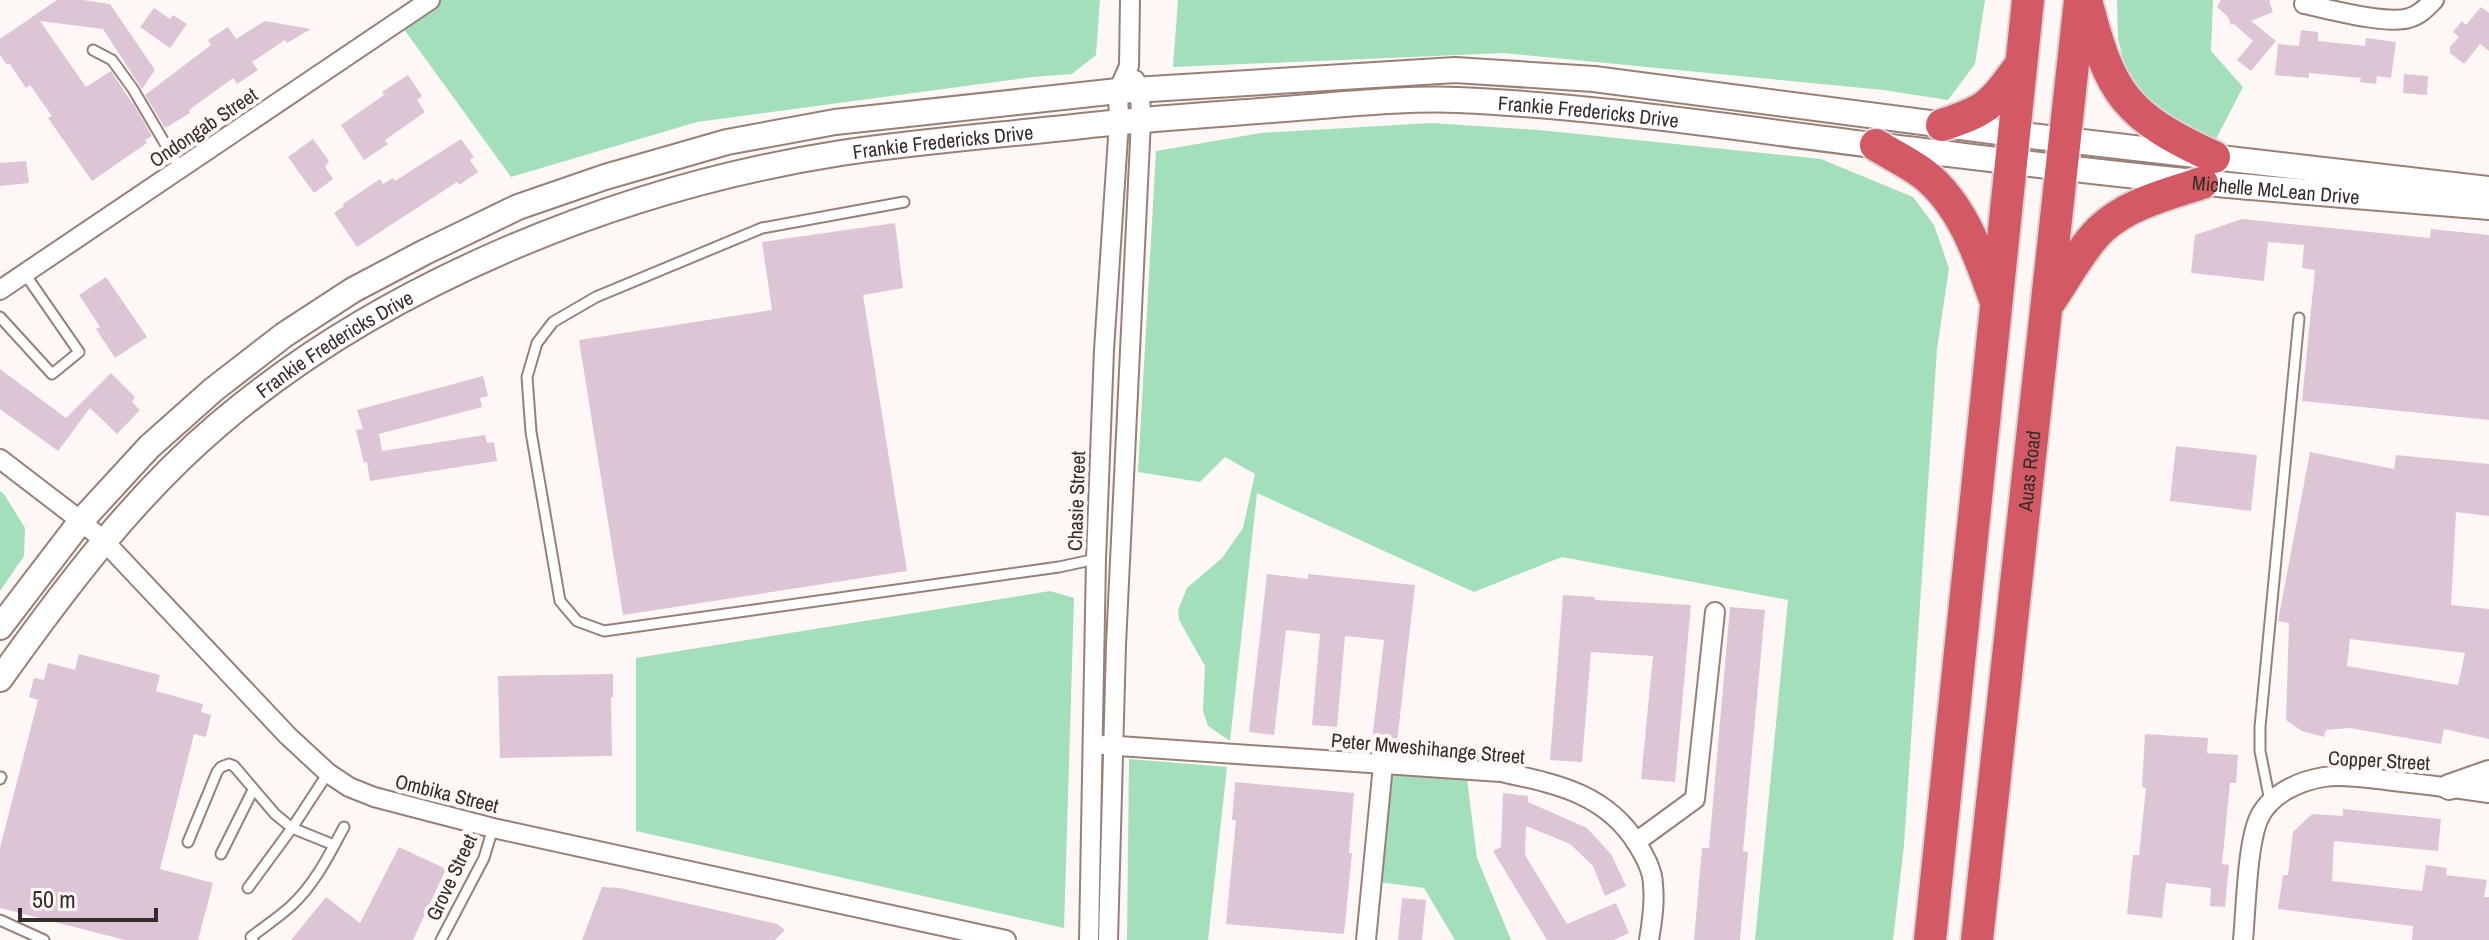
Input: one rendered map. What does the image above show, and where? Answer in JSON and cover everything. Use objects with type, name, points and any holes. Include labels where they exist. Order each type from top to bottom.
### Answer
[{"type":"highway","points":[[1930,940],[2028,0]]},
{"type":"highway","points":[[2048,304],[2088,243],[2103,227],[2208,170],[2125,99],[2114,84],[2099,51],[2083,0]]},
{"type":"highway","name":"Auas Road","points":[[1977,940],[2077,18],[2083,0]]},
{"type":"highway","points":[[1942,125],[1974,115],[1995,101],[2020,66]]},
{"type":"highway","points":[[1876,145],[1923,173],[1948,198],[1982,262],[1998,306]]},
{"type":"main road","name":"Frankie Fredericks Drive","points":[[0,627],[81,521],[149,447],[213,390],[284,335],[353,290],[518,207],[605,177],[727,142],[835,122],[1129,91],[1455,70],[1594,79],[1942,125],[2013,147]]},
{"type":"main road","name":"Frankie Fredericks Drive","points":[[0,679],[104,541],[167,473],[219,424],[299,363],[371,318],[437,283],[552,230],[634,202],[730,175],[828,155],[1130,121],[1385,101],[1454,100],[1574,109],[1876,145],[2013,147],[2064,153]]},
{"type":"main road","name":"Michelle McLean Drive","points":[[2064,153],[2489,207]]},
{"type":"main road","name":"Michelle McLean Drive","points":[[2208,170],[2489,189]]},
{"type":"main road","points":[[2449,787],[2489,773]]},
{"type":"street","name":"Ondongab Street","points":[[0,290],[430,0]]},
{"type":"street","name":"Chasie Street","points":[[1108,940],[1130,121],[1130,0]]},
{"type":"street","points":[[2304,4],[2400,20],[2412,18],[2434,0]]},
{"type":"street","name":"Chasie Street","points":[[1089,940],[1096,559],[1104,350],[1130,121]]},
{"type":"street","name":"Ombika Street","points":[[0,459],[104,541],[266,714],[328,773],[349,787],[374,797],[493,828],[1006,940]]},
{"type":"street","points":[[1636,842],[1695,799],[1715,612]]},
{"type":"street","name":"Peter Mweshihange Street","points":[[1093,744],[1501,772],[1559,785],[1598,803],[1620,821],[1647,860],[1654,882],[1649,940]]},
{"type":"street","points":[[1366,940],[1383,765]]},
{"type":"street","name":"Copper Street","points":[[2270,801],[2308,781],[2327,777],[2358,777],[2489,793]]},
{"type":"street","points":[[2243,940],[2252,850],[2258,820],[2270,801]]},
{"type":"lane","points":[[93,50],[112,60],[133,89],[180,169]]},
{"type":"lane","points":[[904,202],[762,228],[596,297],[553,322],[537,343],[527,377],[531,432],[560,601],[577,621],[604,631],[1059,567],[1096,559]]},
{"type":"lane","points":[[0,317],[52,374],[79,352],[25,274]]},
{"type":"lane","points":[[2270,801],[2260,751],[2260,727],[2299,318]]},
{"type":"lane","points":[[188,842],[221,767],[229,764],[292,828],[334,845]]},
{"type":"lane","points":[[248,888],[328,773]]},
{"type":"lane","points":[[221,854],[253,790]]},
{"type":"lane","points":[[250,939],[291,906],[324,865],[344,827]]},
{"type":"lane","name":"Grove Street","points":[[441,940],[484,858],[493,828]]},
{"type":"lane","points":[[0,920],[44,940]]},
{"type":"green space","points":[[430,0],[1100,0],[1096,55],[1072,74],[697,122],[511,177],[398,21]]},
{"type":"green space","points":[[1178,0],[1985,0],[1975,64],[1948,100],[1883,90],[1504,53],[1173,67]]},
{"type":"green space","points":[[2117,0],[2213,0],[2211,51],[2243,87],[2215,141],[2153,106],[2125,67],[2118,39]]},
{"type":"green space","points":[[1431,123],[1539,130],[1821,159],[1913,197],[1934,225],[1949,268],[1937,349],[1904,845],[1893,940],[1755,940],[1788,600],[1562,557],[1474,592],[1257,493],[1230,741],[1208,726],[1203,711],[1205,666],[1179,620],[1178,610],[1187,588],[1222,558],[1243,528],[1255,474],[1225,457],[1200,482],[1138,472],[1156,151],[1261,133]]},
{"type":"green space","points":[[0,491],[25,528],[24,556],[0,591]]},
{"type":"green space","points":[[1050,591],[1074,598],[1064,928],[636,831],[636,658]]},
{"type":"green space","points":[[1129,759],[1227,767],[1208,940],[1127,940]]},
{"type":"green space","points":[[1392,775],[1467,779],[1477,858],[1511,940],[1455,940],[1424,888],[1378,882]]},
{"type":"building","points":[[57,0],[110,4],[155,70],[142,89],[103,29],[40,21],[86,87],[111,71],[152,136],[145,140],[147,143],[92,181],[48,118],[52,116],[30,85],[26,88],[0,55],[0,39]]},
{"type":"building","points":[[2221,0],[2269,0],[2273,12],[2251,21],[2276,41],[2251,71],[2237,60],[2253,41],[2234,24],[2231,25],[2228,17],[2217,7]]},
{"type":"building","points":[[2481,7],[2489,13],[2489,51],[2480,44],[2464,64],[2450,53],[2450,47],[2459,37],[2453,32],[2462,21],[2466,25]]},
{"type":"building","points":[[154,8],[170,19],[173,15],[187,24],[170,48],[140,27]]},
{"type":"building","points":[[265,21],[311,29],[287,43],[285,40],[252,62],[258,70],[237,84],[233,78],[189,110],[190,113],[165,128],[145,95],[211,45],[208,40],[228,27],[236,39]]},
{"type":"building","points":[[2301,30],[2318,32],[2318,41],[2365,46],[2366,38],[2396,42],[2391,78],[2377,76],[2376,84],[2360,82],[2361,78],[2309,73],[2309,78],[2275,75],[2278,44],[2299,46]]},
{"type":"building","points":[[2404,74],[2428,76],[2427,95],[2403,93]]},
{"type":"building","points":[[408,75],[422,96],[417,100],[425,112],[385,140],[388,144],[364,160],[341,125]]},
{"type":"building","points":[[313,139],[329,161],[325,167],[333,179],[314,193],[288,157]]},
{"type":"building","points":[[461,139],[474,157],[470,160],[478,172],[459,185],[457,182],[357,247],[334,213],[380,179],[383,184],[393,178],[395,181]]},
{"type":"building","points":[[26,161],[29,183],[0,186],[0,163]]},
{"type":"building","points":[[2242,219],[2430,238],[2431,229],[2489,235],[2489,420],[2302,401],[2315,270],[2302,268],[2304,245],[2268,242],[2264,281],[2191,273],[2195,235]]},
{"type":"building","points":[[895,223],[903,288],[863,295],[907,571],[623,615],[579,340],[772,310],[762,242]]},
{"type":"building","points":[[106,277],[147,337],[115,358],[79,295]]},
{"type":"building","points":[[0,369],[66,418],[111,373],[135,397],[132,402],[140,410],[117,434],[90,408],[58,451],[0,409]]},
{"type":"building","points":[[483,376],[488,396],[480,398],[482,407],[379,434],[382,451],[485,435],[487,443],[494,442],[497,461],[370,481],[356,430],[363,429],[357,410]]},
{"type":"building","points":[[2176,446],[2257,455],[2251,511],[2170,501]]},
{"type":"building","points":[[2310,452],[2394,469],[2396,455],[2489,464],[2489,516],[2456,512],[2451,605],[2489,609],[2489,739],[2444,729],[2441,744],[2350,728],[2326,730],[2324,737],[2302,731],[2286,720],[2289,623],[2278,621]],"holes":[[[2350,639],[2465,653],[2458,685],[2347,666]]]},
{"type":"building","points":[[1267,574],[1308,579],[1308,574],[1415,585],[1397,742],[1372,740],[1384,640],[1345,636],[1337,727],[1312,725],[1320,634],[1286,630],[1274,735],[1249,732]]},
{"type":"building","points":[[1563,595],[1595,597],[1595,600],[1691,605],[1675,782],[1641,779],[1653,656],[1591,652],[1582,762],[1550,760]]},
{"type":"building","points":[[1730,607],[1765,610],[1743,851],[1748,852],[1740,940],[1694,940],[1702,848],[1709,848]]},
{"type":"building","points":[[79,654],[160,675],[156,691],[203,704],[201,712],[211,715],[206,737],[194,734],[160,869],[213,883],[198,940],[125,940],[0,908],[0,848],[38,700],[29,697],[34,678],[44,680],[48,663],[75,670]]},
{"type":"building","points":[[613,674],[612,756],[500,758],[498,676]]},
{"type":"building","points":[[2145,734],[2208,738],[2207,753],[2238,755],[2236,783],[2230,783],[2222,864],[2229,865],[2225,907],[2210,906],[2211,888],[2166,883],[2162,918],[2127,914],[2133,855],[2139,855],[2146,788],[2142,787]]},
{"type":"building","points":[[1235,782],[1354,793],[1344,934],[1226,924],[1236,820],[1232,820]]},
{"type":"building","points":[[1503,793],[1528,796],[1528,802],[1587,828],[1611,854],[1626,886],[1605,896],[1593,866],[1570,844],[1526,826],[1525,855],[1567,924],[1616,903],[1629,933],[1614,940],[1547,940],[1493,851],[1501,847]]},
{"type":"building","points":[[2343,809],[2441,819],[2438,851],[2334,841],[2332,881],[2422,891],[2426,865],[2447,868],[2446,875],[2487,880],[2484,897],[2489,897],[2489,940],[2412,940],[2413,926],[2278,909],[2283,875],[2288,875],[2293,832],[2312,814],[2343,816]]},
{"type":"building","points":[[399,847],[446,869],[413,940],[291,940],[326,897],[360,923]]},
{"type":"building","points":[[602,887],[620,888],[777,924],[785,930],[775,940],[582,940]]},
{"type":"building","points":[[1402,898],[1426,900],[1422,940],[1398,940]]}]
